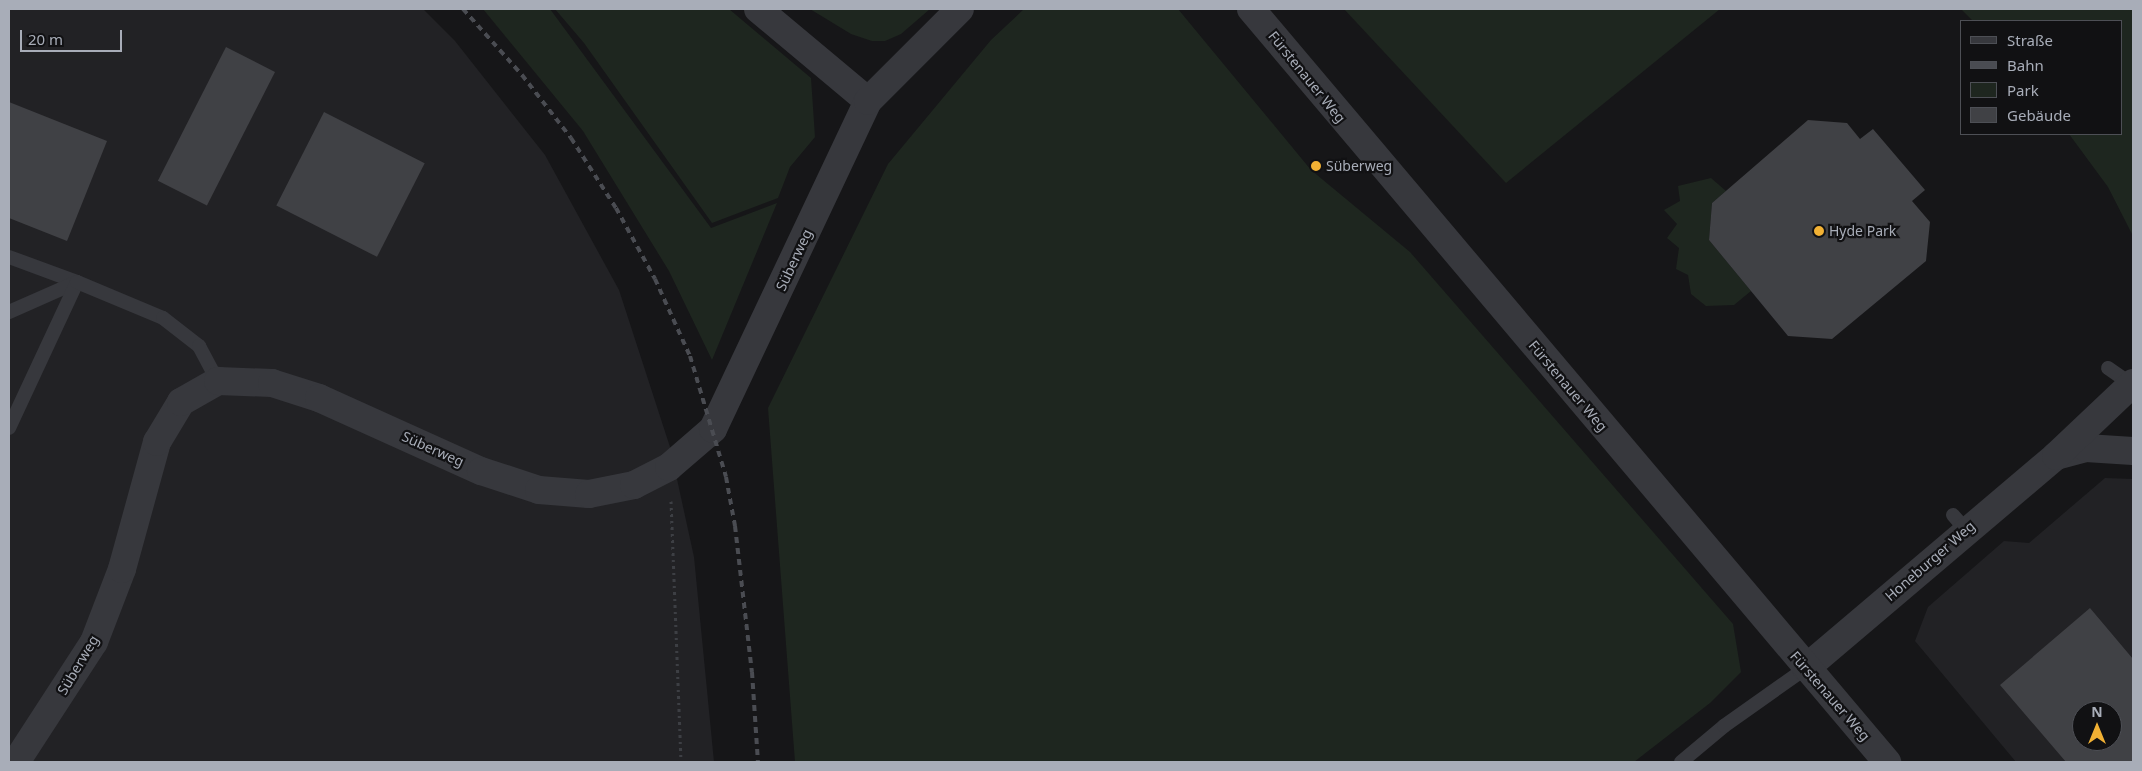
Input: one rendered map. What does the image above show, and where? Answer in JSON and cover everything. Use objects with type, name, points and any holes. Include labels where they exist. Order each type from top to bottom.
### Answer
[{"type":"street","points":[[758,9],[868,101]]},
{"type":"street","name":"Süberweg","points":[[16,762],[94,642],[122,569],[157,442],[181,402],[218,381],[272,383],[319,398],[481,471],[539,490],[589,494],[634,485],[669,467],[713,428],[868,101],[960,9]]},
{"type":"street","name":"Fürstenauer Weg","points":[[1251,9],[1887,762]]},
{"type":"street","name":"Honeburger Weg","points":[[1806,668],[1959,522],[2056,456],[2132,384]]},
{"type":"street","name":"Honeburger Weg","points":[[2056,456],[2086,448],[2133,451]]},
{"type":"lane","points":[[9,257],[77,282],[163,318],[199,346],[218,381]]},
{"type":"lane","points":[[9,312],[77,282]]},
{"type":"lane","points":[[9,428],[77,282]]},
{"type":"lane","points":[[2108,368],[2132,384]]},
{"type":"lane","points":[[1681,762],[1724,726],[1806,668]]},
{"type":"path","points":[[669,467],[682,762]]},
{"type":"shaded area","points":[[9,9],[423,9],[455,41],[545,155],[619,290],[670,447],[694,557],[714,762],[9,762]]},
{"type":"shaded area","points":[[2105,478],[2133,479],[2133,762],[2016,762],[1915,641],[1928,607],[2004,541],[2029,543]]},
{"type":"green space","points":[[483,9],[550,9],[711,228],[777,203],[712,360],[669,271],[583,131]]},
{"type":"green space","points":[[555,9],[729,9],[811,78],[815,137],[790,167],[778,198],[712,223],[584,43]]},
{"type":"green space","points":[[810,9],[930,9],[901,34],[885,41],[872,41],[851,34]]},
{"type":"green space","points":[[1024,9],[1178,9],[1311,170],[1410,252],[1733,624],[1741,672],[1710,703],[1634,762],[795,762],[768,408],[888,164],[991,40]]},
{"type":"green space","points":[[1344,9],[1720,9],[1506,183]]},
{"type":"green space","points":[[1961,9],[2133,9],[2133,236],[2108,187],[2070,135],[2122,135],[2122,20],[1972,20]]},
{"type":"green space","points":[[1711,178],[1726,191],[1712,203],[1709,240],[1751,291],[1734,305],[1706,306],[1691,294],[1688,275],[1676,269],[1679,248],[1667,238],[1677,224],[1664,210],[1680,201],[1678,186]]},
{"type":"building","points":[[226,47],[275,72],[207,206],[158,181]]},
{"type":"building","points":[[9,102],[107,141],[67,241],[9,218]]},
{"type":"building","points":[[324,112],[425,163],[377,257],[276,206]]},
{"type":"building","name":"Hyde Park","points":[[1808,120],[1847,123],[1860,139],[1873,129],[1925,190],[1912,201],[1930,222],[1926,261],[1832,339],[1788,336],[1709,240],[1712,203]]},
{"type":"building","points":[[2090,608],[2133,659],[2133,762],[2066,762],[2000,685]]},
{"type":"railway","points":[[463,9],[522,75],[571,138],[616,208],[655,279],[690,356],[726,477],[735,526],[752,672],[758,762]]},
{"type":"place","name":"Süberweg","points":[[1316,166]]},
{"type":"place","name":"Hyde Park","points":[[1819,231]]}]
